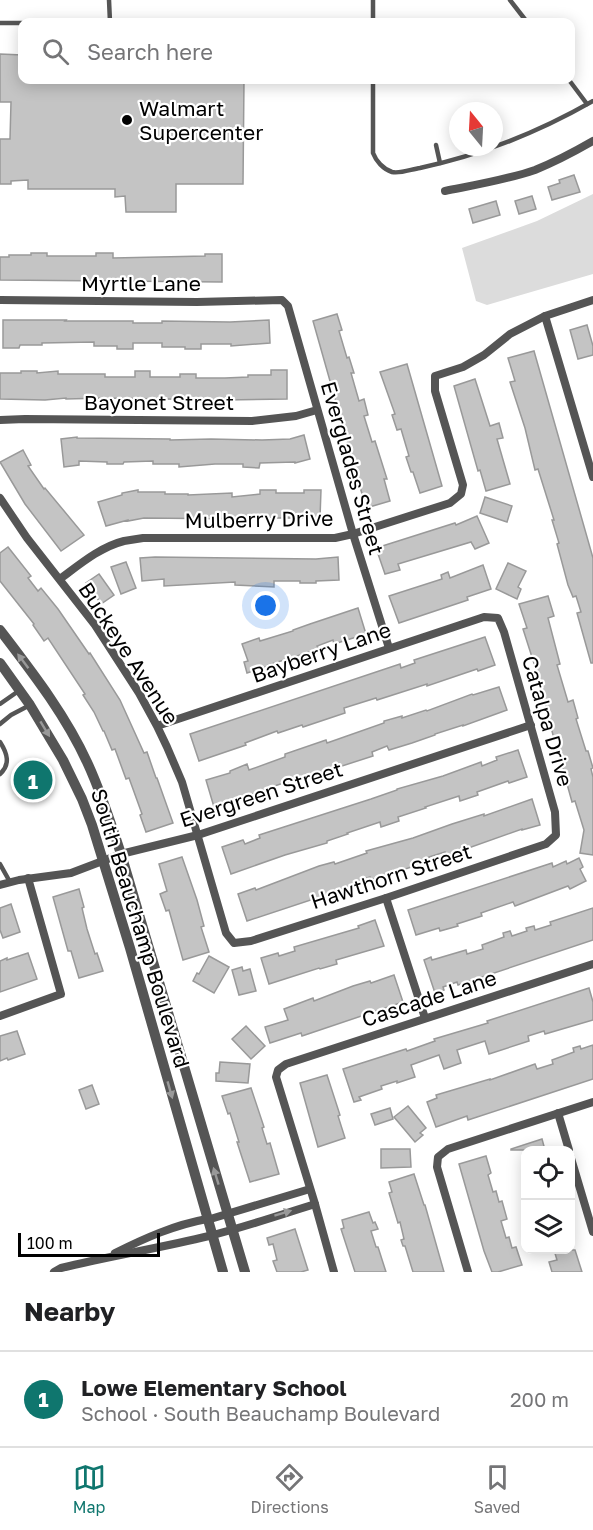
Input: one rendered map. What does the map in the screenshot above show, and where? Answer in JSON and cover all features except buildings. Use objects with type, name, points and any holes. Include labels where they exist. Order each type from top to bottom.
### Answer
[{"type":"street","points":[[445,191],[500,180],[534,170],[593,141]]},
{"type":"street","name":"Myrtle Lane","points":[[0,300],[185,302],[282,300]]},
{"type":"street","name":"Everglades Street","points":[[282,300],[288,306],[353,534],[389,648]]},
{"type":"street","points":[[593,300],[545,316],[593,477]]},
{"type":"street","name":"Mulberry Drive","points":[[60,579],[82,562],[122,542],[143,538],[335,538],[450,503],[460,494],[463,485],[435,391],[435,376],[464,367],[484,355],[510,334],[545,316]]},
{"type":"street","name":"Bayonet Street","points":[[0,420],[252,421],[296,416],[318,410]]},
{"type":"street","points":[[582,439],[593,436]]},
{"type":"street","name":"Buckeye Avenue","points":[[0,498],[95,625],[139,693],[157,726],[182,782],[226,933],[234,943]]},
{"type":"street","points":[[0,519],[9,513]]},
{"type":"street","name":"Bayberry Lane","points":[[157,726],[484,616],[498,618]]},
{"type":"street","name":"Catalpa Drive","points":[[498,618],[504,632],[555,812],[556,835]]},
{"type":"street","name":"South Beauchamp Boulevard","points":[[0,630],[41,685],[79,746],[103,800],[245,1272]]},
{"type":"street","name":"South Beauchamp Boulevard","points":[[0,663],[30,705],[63,760],[90,819],[104,860],[223,1272]]},
{"type":"street","name":"Evergreen Street","points":[[0,885],[28,878],[71,873],[121,854],[198,835],[531,725]]},
{"type":"street","name":"Hawthorn Street","points":[[234,943],[251,941],[386,898],[546,844],[556,835]]},
{"type":"street","points":[[0,1016],[61,994],[28,878]]},
{"type":"street","points":[[386,898],[425,1018]]},
{"type":"street","name":"Cascade Lane","points":[[310,1189],[276,1077],[278,1070],[286,1064],[593,964]]},
{"type":"street","points":[[468,1272],[438,1167],[438,1157],[448,1149],[593,1102]]},
{"type":"street","points":[[558,1113],[568,1146]]},
{"type":"street","points":[[575,1170],[593,1232]]},
{"type":"street","points":[[107,1257],[154,1234],[185,1223],[207,1220],[310,1189],[334,1272]]},
{"type":"street","points":[[54,1272],[61,1268],[107,1257],[212,1235],[315,1204]]},
{"type":"lane","points":[[110,0],[110,18]]},
{"type":"lane","points":[[373,0],[374,18]]},
{"type":"lane","points":[[510,0],[524,18]]},
{"type":"lane","points":[[0,23],[18,23]]},
{"type":"lane","points":[[373,84],[373,153],[376,161],[393,172],[440,163],[483,151],[569,114],[593,100]]},
{"type":"lane","points":[[572,84],[587,104]]},
{"type":"lane","points":[[436,145],[440,163]]},
{"type":"lane","points":[[0,704],[20,690]]},
{"type":"lane","points":[[0,724],[10,715],[30,705]]},
{"type":"lane","points":[[0,742],[7,755],[7,761],[6,767],[0,774]]},
{"type":"lane","points":[[0,864],[10,882]]},
{"type":"shaded area","points":[[593,194],[593,274],[487,305],[476,301],[462,248],[537,221]]},
{"type":"place","name":"Walmart Supercenter","points":[[127,120]]},
{"type":"place","name":"Lowe Elementary School","points":[[33,780]]}]
